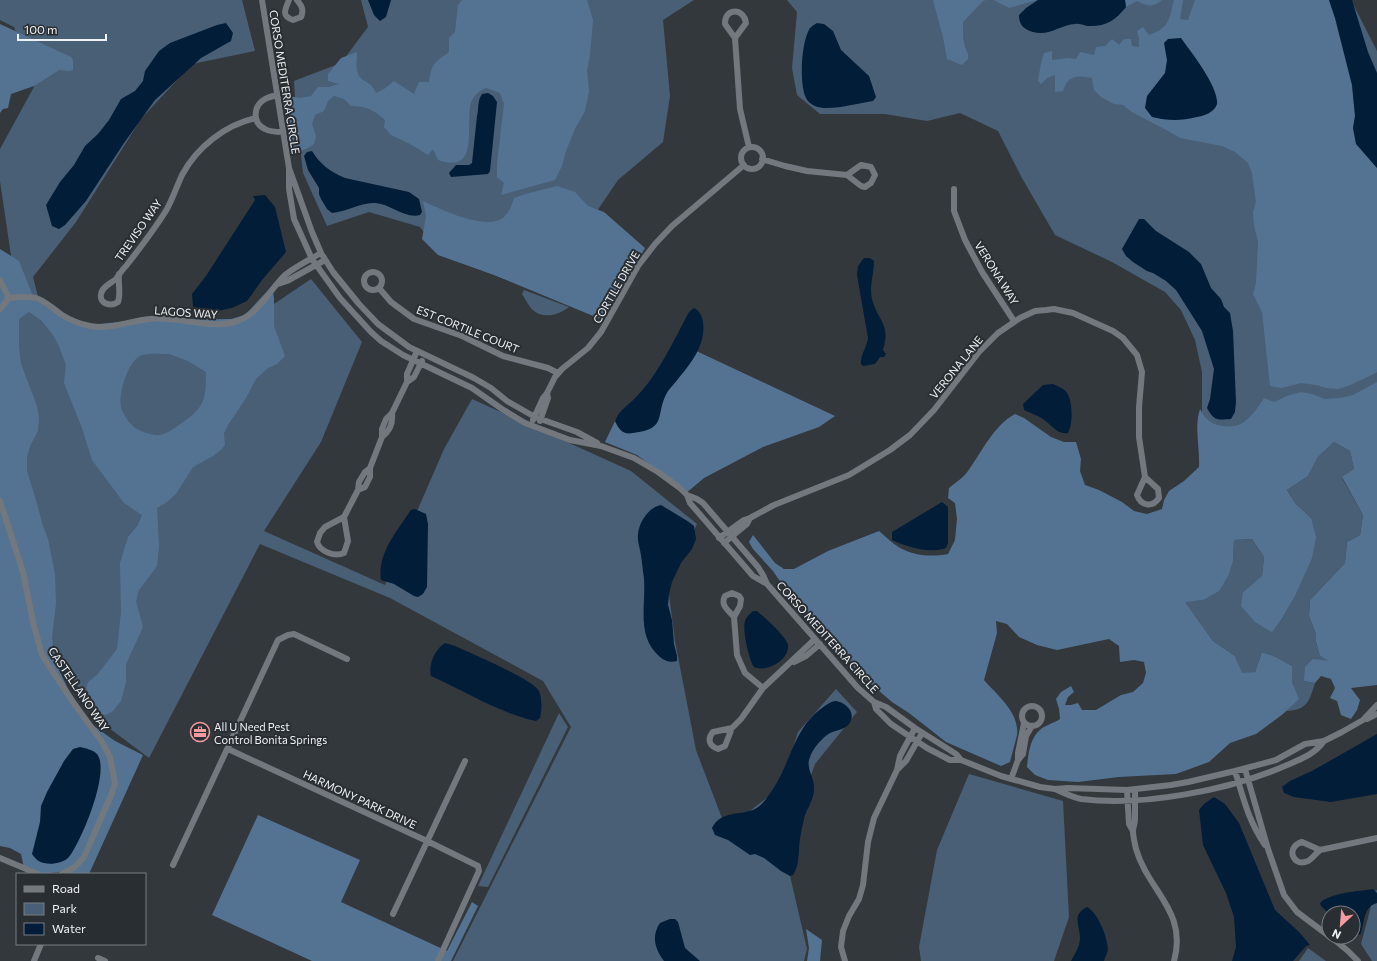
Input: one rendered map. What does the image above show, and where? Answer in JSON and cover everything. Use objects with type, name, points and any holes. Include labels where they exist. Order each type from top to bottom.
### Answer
[{"type":"street","name":"CORSO MEDITERRA CIRCLE","points":[[262,0],[289,168],[321,253],[333,272],[378,324],[399,340],[417,351],[474,378],[491,388],[507,401],[538,418],[577,432],[602,446]]},
{"type":"street","points":[[289,0],[285,8],[285,14],[288,18],[294,20],[301,17],[303,14],[302,6],[297,0]]},
{"type":"street","points":[[735,38],[740,109],[749,147]]},
{"type":"street","points":[[277,95],[265,99],[257,106],[256,118],[259,126],[264,129],[283,132]]},
{"type":"street","name":"TREVISO WAY","points":[[119,274],[118,282],[120,294],[118,302],[114,305],[102,302],[100,296],[102,290],[119,274],[167,209],[185,171],[201,149],[216,136],[234,125],[256,118]]},
{"type":"street","points":[[744,165],[741,155],[743,151],[749,147],[757,148],[762,159],[785,166],[807,171],[847,175]]},
{"type":"street","name":"CORTILE DRIVE","points":[[534,427],[558,373],[588,348],[602,332],[635,272],[655,244],[672,226],[744,165],[754,168],[759,165],[762,159]]},
{"type":"street","name":"CORSO MEDITERRA CIRCLE","points":[[289,168],[288,189],[294,219],[312,259],[340,298],[371,332],[393,349],[472,388],[507,413],[534,427],[570,440],[602,446],[622,453],[646,464],[667,478],[687,495],[703,503],[758,567],[767,584],[858,688],[874,702],[886,707],[914,728],[956,754],[962,760]]},
{"type":"street","name":"VERONA WAY","points":[[954,189],[954,211],[965,240],[982,272],[1014,321]]},
{"type":"street","name":"LAGOS WAY","points":[[9,298],[37,298],[62,315],[81,324],[100,328],[120,326],[150,319],[175,319],[211,324],[224,324],[246,318],[263,302],[284,276],[321,253]]},
{"type":"street","name":"LAGOS WAY","points":[[278,284],[287,281],[325,260]]},
{"type":"street","points":[[0,280],[9,298],[0,309]]},
{"type":"street","name":"EST CORTILE COURT","points":[[379,288],[397,308],[419,321],[462,336],[503,356],[548,368],[558,373]]},
{"type":"street","name":"VERONA LANE","points":[[724,543],[730,534],[744,520],[774,505],[849,475],[894,448],[910,435],[934,410],[979,352],[998,333],[1014,321],[1035,312],[1054,309],[1088,319],[1113,331],[1130,345],[1137,355],[1142,372],[1139,408],[1139,437],[1145,477]]},
{"type":"street","points":[[344,517],[348,541],[344,553],[334,555],[321,549],[317,542],[320,532],[325,527],[344,517],[358,490],[359,482],[365,472],[370,468],[382,437],[388,432],[393,422],[392,413],[407,382],[407,374],[417,351]]},
{"type":"street","points":[[407,382],[414,378],[425,355]]},
{"type":"street","points":[[1145,477],[1158,490],[1158,498],[1153,504],[1147,505],[1143,503],[1139,500],[1137,495],[1145,477]]},
{"type":"street","name":"CORSO MEDITERRA CIRCLE","points":[[687,495],[690,503],[753,576],[767,584]]},
{"type":"street","name":"CASTELLANO WAY","points":[[0,501],[23,572],[33,622],[42,655],[72,702],[102,742],[110,757],[114,770],[115,783],[112,793],[84,857],[75,867],[64,873]]},
{"type":"street","name":"VERONA LANE","points":[[719,538],[730,534]]},
{"type":"street","points":[[734,617],[737,655],[740,664],[749,678],[763,688]]},
{"type":"street","points":[[173,864],[278,640],[294,634],[347,659]]},
{"type":"street","points":[[732,728],[741,719],[763,688],[790,663],[817,642]]},
{"type":"street","name":"CORSO MEDITERRA CIRCLE","points":[[874,702],[876,709],[882,717],[917,742],[950,760],[962,760],[1012,780],[1040,787],[1055,789],[1127,790],[1171,785],[1245,769],[1276,760],[1305,744],[1324,741],[1363,720],[1377,705]]},
{"type":"street","points":[[1012,780],[1018,760],[1024,723],[1022,718],[1023,711],[1028,707],[1035,707],[1041,712],[1041,719],[1038,724],[1032,726],[1024,723]]},
{"type":"street","points":[[1363,720],[1377,714]]},
{"type":"street","points":[[1018,760],[1023,754],[1026,736],[1032,726]]},
{"type":"street","points":[[845,961],[841,947],[843,931],[849,916],[859,899],[863,885],[868,842],[874,818],[897,770],[900,756],[914,728]]},
{"type":"street","points":[[897,770],[906,761],[922,733]]},
{"type":"street","name":"CORSO MEDITERRA CIRCLE","points":[[1055,789],[1068,796],[1080,799],[1105,801],[1135,800],[1200,792],[1275,770],[1309,755],[1319,748],[1324,741]]},
{"type":"street","name":"HARMONY PARK DRIVE","points":[[228,749],[476,864],[480,871],[438,961]]},
{"type":"street","points":[[393,914],[465,761]]},
{"type":"street","points":[[1245,769],[1268,849],[1284,895],[1297,912],[1321,929]]},
{"type":"street","points":[[1235,771],[1250,821],[1255,831],[1268,849]]},
{"type":"street","points":[[1133,832],[1135,824],[1135,789]]},
{"type":"street","points":[[1127,790],[1129,824],[1133,832],[1139,858],[1173,918],[1178,942],[1174,961]]},
{"type":"street","points":[[1320,850],[1377,838]]},
{"type":"street","points":[[0,858],[36,873]]},
{"type":"street","points":[[34,961],[41,945]]},
{"type":"street","points":[[1342,945],[1358,961]]},
{"type":"street","points":[[98,958],[105,961]]},
{"type":"green space","points":[[0,0],[242,0],[255,51],[192,64],[141,119],[76,222],[33,277],[44,320],[219,341],[311,279],[362,342],[321,442],[264,531],[385,585],[444,449],[472,399],[631,471],[697,524],[668,587],[675,641],[696,750],[723,821],[742,817],[781,787],[798,732],[836,689],[857,712],[815,764],[784,850],[807,949],[804,961],[453,961],[571,727],[543,681],[390,598],[260,544],[149,758],[97,719],[50,639],[12,380],[14,276],[0,181],[0,149],[35,85],[14,27],[0,20]]},
{"type":"green space","points":[[361,0],[694,0],[663,20],[670,96],[663,142],[618,180],[595,214],[596,315],[441,254],[420,227],[369,212],[327,226],[303,173],[294,81],[341,63],[368,27]]},
{"type":"green space","points":[[787,0],[1351,0],[1377,51],[1377,391],[1228,439],[1202,425],[1202,372],[1195,340],[1181,310],[1165,292],[1112,262],[1055,235],[1022,178],[998,131],[960,113],[927,121],[885,114],[820,114],[797,95],[792,68],[797,12]]},
{"type":"green space","points":[[524,290],[569,307],[560,313],[549,315],[539,314],[528,304],[522,294]]},
{"type":"green space","points":[[1334,442],[1350,451],[1354,469],[1342,478],[1363,515],[1360,535],[1347,542],[1345,563],[1310,600],[1309,616],[1316,634],[1316,642],[1320,656],[1330,661],[1304,681],[1315,683],[1306,704],[1299,709],[1286,711],[1298,699],[1292,682],[1292,666],[1276,657],[1262,652],[1255,672],[1242,674],[1235,656],[1213,641],[1184,601],[1203,600],[1233,561],[1234,540],[1252,539],[1264,557],[1262,577],[1243,592],[1272,631],[1283,617],[1294,598],[1311,518],[1295,503],[1287,490],[1308,476],[1318,457]]},
{"type":"green space","points":[[559,713],[568,727],[488,887],[478,886]]},
{"type":"green space","points":[[969,774],[1063,801],[1069,917],[1054,961],[921,961],[919,947],[937,850]]},
{"type":"green space","points":[[1377,890],[1377,961],[1372,961],[1361,944],[1375,891]]},
{"type":"green space","points":[[1308,948],[1326,961],[1299,961]]},
{"type":"shaded area","points":[[462,0],[587,0],[593,20],[587,70],[589,91],[585,111],[575,129],[562,166],[555,180],[501,195],[504,183],[497,177],[497,163],[504,104],[500,93],[486,88],[481,90],[472,100],[468,144],[466,153],[461,160],[452,163],[438,160],[433,149],[428,155],[391,135],[384,127],[385,120],[373,111],[361,107],[351,106],[344,99],[334,96],[328,101],[324,111],[315,115],[312,124],[316,136],[314,144],[306,149],[292,153],[288,96],[301,98],[311,96],[318,87],[329,87],[339,84],[328,81],[328,74],[341,58],[357,52],[358,74],[363,80],[372,86],[376,93],[394,81],[414,94],[419,82],[429,82],[434,64],[449,52],[449,38],[455,32],[458,5]]},
{"type":"shaded area","points":[[933,0],[986,0],[983,1],[963,22],[963,38],[968,59],[962,65],[947,59]]},
{"type":"shaded area","points":[[994,0],[1037,0],[1009,8]]},
{"type":"shaded area","points":[[1125,0],[1162,0],[1153,5],[1144,4],[1137,1],[1126,7]]},
{"type":"shaded area","points":[[1174,0],[1183,0],[1180,19],[1188,20],[1195,0],[1329,0],[1352,85],[1355,116],[1353,128],[1356,143],[1377,168],[1377,372],[1374,374],[1338,389],[1301,383],[1282,388],[1270,386],[1262,312],[1253,294],[1256,283],[1258,241],[1254,226],[1253,212],[1256,202],[1252,173],[1248,163],[1235,152],[1222,146],[1180,138],[1132,112],[1123,105],[1114,104],[1101,97],[1094,90],[1092,78],[1074,77],[1070,79],[1063,91],[1055,92],[1055,75],[1047,78],[1041,84],[1038,81],[1044,53],[1052,51],[1052,60],[1068,58],[1076,59],[1080,52],[1094,55],[1096,47],[1105,46],[1112,39],[1119,45],[1124,39],[1131,39],[1132,46],[1139,47],[1137,31],[1143,27],[1149,35],[1165,26],[1168,22]]},
{"type":"shaded area","points":[[0,24],[71,57],[73,60],[73,70],[59,70],[34,86],[11,94],[8,108],[3,109],[0,113]]},
{"type":"shaded area","points":[[557,186],[575,192],[588,206],[604,212],[645,248],[603,320],[494,275],[438,255],[422,239],[426,216],[423,201],[464,218],[475,221],[496,221],[506,215],[514,198]]},
{"type":"shaded area","points":[[0,249],[19,261],[34,299],[63,315],[89,325],[139,320],[231,319],[245,315],[272,286],[274,298],[274,326],[285,356],[277,364],[268,368],[256,379],[224,433],[225,445],[221,450],[193,467],[176,494],[157,508],[159,547],[157,566],[139,590],[136,601],[143,627],[126,664],[126,682],[121,701],[112,712],[105,715],[100,713],[86,688],[88,682],[97,675],[117,649],[121,612],[120,563],[128,537],[138,525],[142,515],[124,503],[92,460],[82,428],[64,383],[66,365],[53,335],[41,320],[29,312],[19,319],[19,347],[21,364],[37,406],[39,418],[38,431],[30,446],[27,457],[27,471],[48,539],[55,574],[56,603],[52,638],[54,651],[60,672],[69,691],[91,724],[115,741],[143,755],[89,873],[70,873],[66,871],[39,873],[24,868],[21,854],[10,848],[0,846]],"holes":[[[169,354],[188,361],[206,372],[203,402],[200,407],[190,417],[171,430],[160,435],[149,434],[134,427],[124,414],[120,401],[125,378],[132,363],[142,355]]]},
{"type":"shaded area","points":[[675,341],[835,416],[819,427],[763,447],[704,478],[685,494],[670,480],[637,455],[605,442],[617,417],[645,391]]},
{"type":"shaded area","points":[[1377,382],[1377,685],[1351,688],[1360,700],[1357,710],[1351,719],[1341,715],[1337,701],[1330,698],[1335,688],[1331,679],[1321,676],[1315,683],[1304,681],[1305,667],[1313,659],[1329,661],[1320,656],[1316,642],[1316,634],[1309,616],[1310,600],[1345,563],[1347,542],[1360,535],[1363,515],[1342,477],[1354,469],[1350,451],[1334,442],[1318,457],[1308,476],[1287,490],[1295,503],[1311,518],[1316,537],[1312,558],[1294,598],[1272,632],[1255,622],[1241,606],[1243,592],[1262,576],[1264,557],[1252,539],[1234,540],[1233,561],[1228,576],[1219,591],[1203,600],[1185,602],[1213,641],[1235,656],[1242,673],[1255,672],[1262,652],[1276,657],[1292,666],[1292,682],[1299,699],[1283,714],[1256,734],[1230,743],[1209,762],[1176,774],[1119,777],[1078,782],[1048,780],[1035,775],[1027,767],[1032,741],[1037,732],[1060,719],[1056,699],[1061,692],[1071,686],[1074,692],[1068,697],[1065,705],[1078,703],[1082,710],[1096,710],[1121,695],[1133,692],[1143,683],[1146,673],[1144,662],[1134,660],[1120,662],[1119,646],[1109,639],[1057,650],[1037,645],[1019,637],[1007,624],[996,621],[997,633],[984,680],[1001,698],[1011,712],[1017,727],[1017,735],[1010,762],[1001,766],[946,742],[909,713],[892,702],[864,678],[845,657],[820,624],[786,590],[773,571],[753,549],[749,542],[753,535],[775,563],[784,569],[794,569],[828,551],[879,531],[902,549],[913,553],[924,555],[948,554],[955,540],[957,519],[955,503],[948,498],[949,488],[966,474],[988,440],[1000,425],[1015,414],[1024,418],[1051,437],[1064,442],[1076,442],[1081,459],[1080,471],[1085,485],[1099,490],[1122,502],[1134,511],[1147,514],[1162,509],[1164,500],[1169,491],[1184,481],[1199,467],[1197,423],[1200,409],[1206,418],[1215,424],[1220,426],[1236,426],[1244,422],[1250,416],[1264,398],[1274,402],[1301,392],[1325,399],[1340,398],[1353,395]]},
{"type":"shaded area","points":[[258,815],[360,860],[341,902],[447,951],[472,902],[478,906],[451,961],[312,961],[212,915]]},
{"type":"shaded area","points":[[806,929],[822,940],[820,961],[807,961],[809,948]]},
{"type":"water","points":[[368,0],[391,0],[386,17],[380,21],[374,15]]},
{"type":"water","points":[[1038,0],[1125,0],[1126,7],[1118,16],[1104,24],[1087,26],[1076,24],[1048,32],[1036,33],[1023,27],[1020,23],[1019,15]]},
{"type":"water","points":[[1329,0],[1352,0],[1368,52],[1377,73],[1377,168],[1356,144],[1353,128],[1355,116],[1352,85]]},
{"type":"water","points":[[226,23],[233,33],[231,41],[201,58],[155,100],[124,143],[86,201],[65,225],[59,229],[52,226],[46,205],[60,182],[74,165],[85,146],[98,134],[109,120],[121,99],[135,91],[143,81],[145,71],[159,51],[170,43]]},
{"type":"water","points":[[817,23],[824,24],[833,31],[841,50],[869,76],[876,97],[873,101],[821,108],[811,104],[808,101],[802,83],[803,53],[807,34],[810,28]]},
{"type":"water","points":[[1181,38],[1214,88],[1217,104],[1216,107],[1203,116],[1180,120],[1152,117],[1145,108],[1147,96],[1165,73],[1167,60],[1164,43],[1168,39]]},
{"type":"water","points":[[488,93],[493,96],[497,102],[490,171],[488,174],[451,177],[449,173],[456,165],[469,165],[472,163],[480,97],[482,94]]},
{"type":"water","points":[[312,151],[326,167],[345,178],[409,192],[419,199],[422,212],[420,215],[414,216],[381,204],[370,203],[332,213],[327,209],[321,199],[319,188],[308,170],[304,156],[307,152]]},
{"type":"water","points":[[265,195],[275,207],[286,252],[262,280],[247,301],[232,308],[217,311],[193,307],[192,294],[206,276],[255,200],[253,196]]},
{"type":"water","points":[[1139,219],[1144,219],[1156,231],[1189,252],[1201,264],[1211,288],[1221,299],[1224,307],[1230,313],[1233,331],[1236,402],[1235,412],[1231,419],[1216,419],[1207,408],[1210,399],[1214,369],[1202,331],[1176,290],[1166,281],[1133,262],[1126,256],[1122,249]]},
{"type":"water","points":[[864,258],[870,258],[874,261],[871,295],[885,328],[886,334],[883,350],[886,354],[884,357],[880,357],[875,364],[863,366],[861,364],[862,357],[868,338],[857,275],[858,266]]},
{"type":"water","points":[[694,308],[700,314],[703,322],[700,346],[688,367],[668,391],[664,399],[659,419],[652,428],[644,431],[630,433],[624,432],[615,421],[617,417],[652,378],[666,356],[689,312]]},
{"type":"water","points":[[1053,384],[1064,390],[1069,397],[1072,413],[1068,433],[1057,431],[1043,419],[1024,410],[1023,404],[1043,385]]},
{"type":"water","points":[[942,502],[948,507],[948,543],[946,548],[940,550],[919,549],[892,540],[892,532]]},
{"type":"water","points":[[661,505],[694,526],[696,539],[692,549],[681,563],[672,582],[669,594],[668,605],[672,620],[674,644],[677,656],[677,661],[672,662],[660,657],[653,649],[645,630],[644,579],[638,539],[640,525],[645,516],[652,509]]},
{"type":"water","points":[[415,509],[426,514],[428,524],[427,587],[423,594],[418,597],[394,584],[381,580],[382,561],[389,543],[411,510]]},
{"type":"water","points":[[753,611],[757,611],[774,627],[788,645],[788,650],[782,660],[777,664],[765,668],[754,667],[746,644],[744,625],[747,617]]},
{"type":"water","points":[[445,643],[455,646],[514,673],[534,686],[539,691],[541,697],[540,718],[536,721],[509,713],[431,676],[431,662],[435,653]]},
{"type":"water","points":[[835,701],[843,703],[849,709],[852,716],[851,720],[845,728],[830,733],[824,738],[811,754],[809,769],[814,785],[814,793],[805,815],[800,836],[797,867],[793,875],[790,876],[764,858],[755,854],[750,855],[728,840],[715,835],[712,828],[720,818],[755,809],[763,803],[779,779],[805,725],[822,708]]},
{"type":"water","points":[[1377,734],[1377,794],[1331,802],[1294,797],[1284,793],[1282,787],[1290,781],[1312,771]]},
{"type":"water","points":[[80,747],[89,749],[97,754],[100,763],[100,775],[93,806],[80,837],[69,857],[64,861],[47,864],[37,860],[32,854],[40,822],[41,806],[64,761],[73,749]]},
{"type":"water","points":[[1214,797],[1225,804],[1239,823],[1275,910],[1299,932],[1310,945],[1306,946],[1293,961],[1232,961],[1236,947],[1234,917],[1226,893],[1203,845],[1199,810],[1204,804]]},
{"type":"water","points":[[1373,889],[1377,893],[1377,903],[1372,905],[1366,912],[1361,933],[1361,905],[1321,906],[1320,903],[1330,897]]},
{"type":"water","points":[[1087,907],[1095,914],[1106,938],[1108,952],[1104,961],[1071,961],[1080,941],[1078,921],[1079,913]]},
{"type":"water","points":[[670,919],[675,919],[678,922],[685,948],[700,961],[664,961],[656,947],[655,938],[657,928],[660,923]]},
{"type":"place","name":"All U Need Pest Control Bonita Springs","points":[[200,732]]}]
